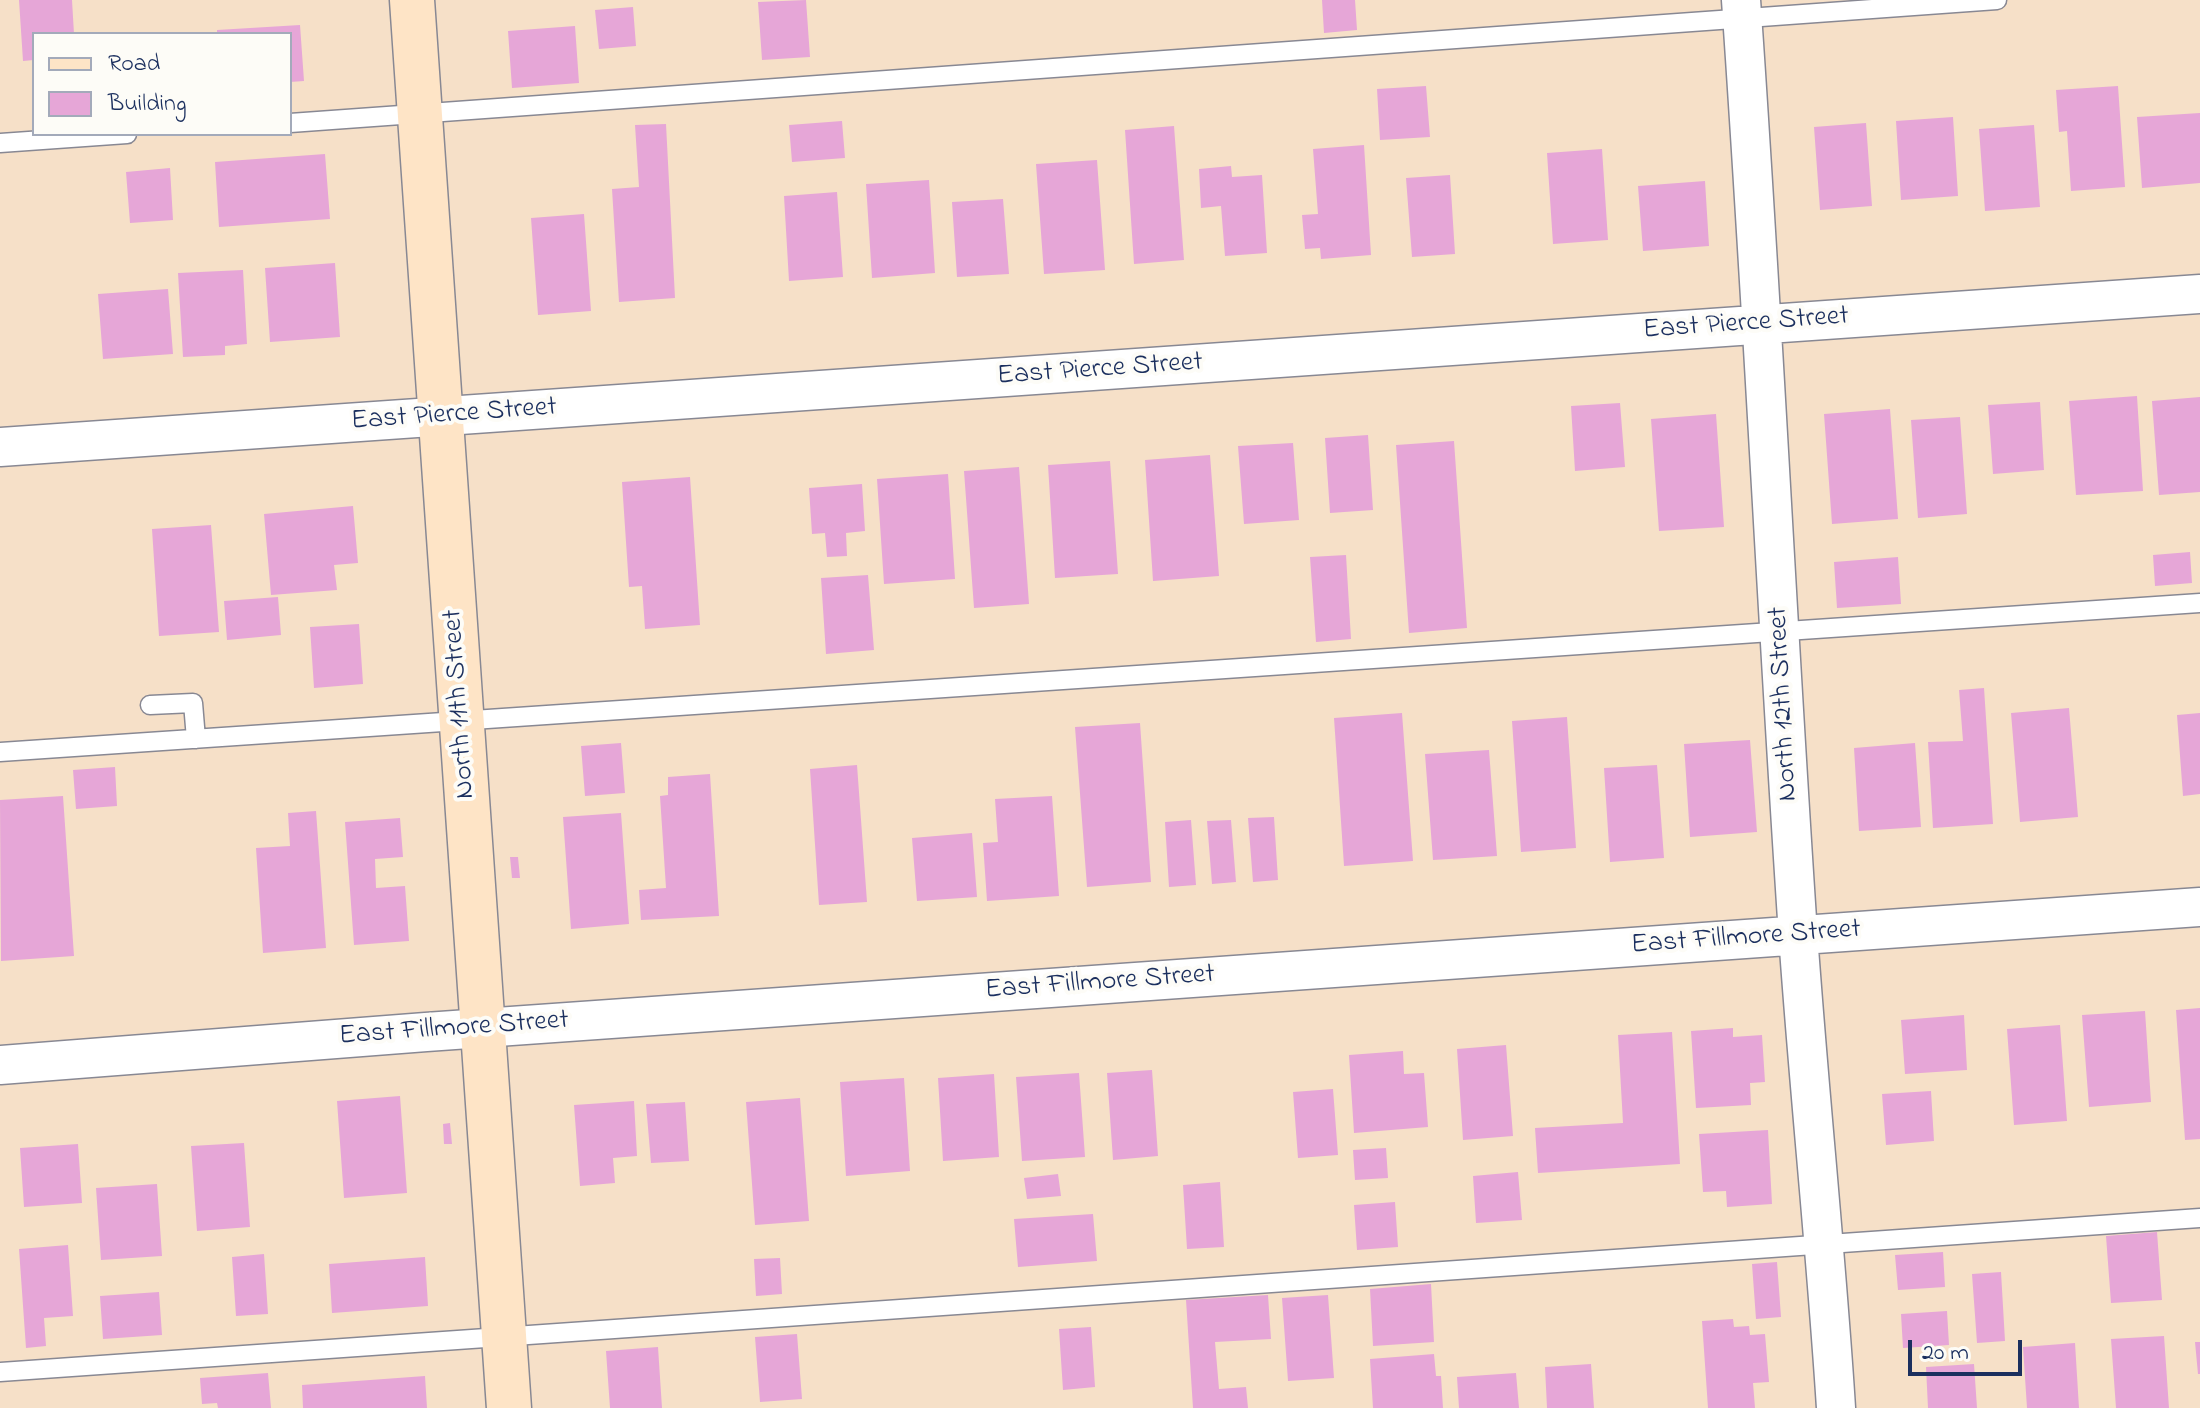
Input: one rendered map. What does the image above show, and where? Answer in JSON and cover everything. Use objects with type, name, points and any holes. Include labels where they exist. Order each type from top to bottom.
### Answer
[{"type":"street","name":"North 11th Street","points":[[412,0],[509,1408]]},
{"type":"street","name":"North 12th Street","points":[[1742,9],[1798,935],[1836,1408]]},
{"type":"street","name":"East Pierce Street","points":[[0,447],[2200,294]]},
{"type":"street","name":"East Fillmore Street","points":[[0,1065],[2200,907]]},
{"type":"lane","points":[[292,123],[1742,9],[1997,0]]},
{"type":"lane","points":[[0,143],[99,136]]},
{"type":"lane","points":[[0,752],[2200,603]]},
{"type":"lane","points":[[150,705],[193,703],[196,739]]},
{"type":"lane","points":[[0,1372],[2200,1218]]},
{"type":"building","points":[[19,0],[72,0],[74,32],[32,32],[32,60],[23,61]]},
{"type":"building","points":[[806,0],[810,57],[762,60],[758,2]]},
{"type":"building","points":[[1322,0],[1355,0],[1357,30],[1324,33]]},
{"type":"building","points":[[633,7],[636,46],[599,49],[595,10]]},
{"type":"building","points":[[300,25],[304,81],[292,82],[292,32],[217,30]]},
{"type":"building","points":[[575,26],[579,83],[512,88],[508,31]]},
{"type":"building","points":[[1426,86],[1430,137],[1380,140],[1377,89]]},
{"type":"building","points":[[2118,86],[2125,187],[2071,191],[2067,131],[2059,132],[2056,90]]},
{"type":"building","points":[[2200,113],[2200,183],[2142,188],[2137,117]]},
{"type":"building","points":[[1953,117],[1958,196],[1901,200],[1896,121]]},
{"type":"building","points":[[842,121],[845,158],[792,162],[789,125]]},
{"type":"building","points":[[1866,123],[1872,206],[1820,210],[1814,127]]},
{"type":"building","points":[[666,124],[675,298],[619,302],[612,189],[639,187],[635,125]]},
{"type":"building","points":[[2034,125],[2040,207],[1985,211],[1979,129]]},
{"type":"building","points":[[1174,126],[1184,260],[1134,264],[1125,130]]},
{"type":"building","points":[[1364,145],[1371,255],[1321,259],[1320,248],[1305,249],[1302,215],[1318,214],[1313,149]]},
{"type":"building","points":[[1602,149],[1608,240],[1553,244],[1547,153]]},
{"type":"building","points":[[325,154],[330,219],[219,227],[215,162]]},
{"type":"building","points":[[1097,160],[1105,270],[1044,274],[1036,164]]},
{"type":"building","points":[[1231,166],[1232,177],[1262,175],[1267,253],[1225,256],[1221,206],[1201,208],[1199,169]]},
{"type":"building","points":[[170,168],[173,220],[130,223],[126,172]]},
{"type":"building","points":[[1450,175],[1455,254],[1412,257],[1406,178]]},
{"type":"building","points":[[929,180],[935,273],[872,278],[866,184]]},
{"type":"building","points":[[1705,181],[1709,246],[1643,251],[1638,186]]},
{"type":"building","points":[[837,192],[843,277],[789,281],[784,196]]},
{"type":"building","points":[[1003,199],[1009,274],[957,277],[952,202]]},
{"type":"building","points":[[584,214],[591,311],[538,315],[531,218]]},
{"type":"building","points":[[335,263],[340,337],[270,342],[265,268]]},
{"type":"building","points":[[243,270],[247,344],[225,346],[225,355],[183,357],[178,273]]},
{"type":"building","points":[[168,289],[173,354],[103,359],[98,294]]},
{"type":"building","points":[[2137,396],[2143,491],[2076,495],[2069,401]]},
{"type":"building","points":[[2200,397],[2200,492],[2159,495],[2152,401]]},
{"type":"building","points":[[2040,402],[2044,470],[1993,474],[1988,405]]},
{"type":"building","points":[[1620,403],[1625,467],[1575,471],[1571,406]]},
{"type":"building","points":[[1890,409],[1898,519],[1832,524],[1824,414]]},
{"type":"building","points":[[1716,414],[1724,527],[1659,531],[1651,419]]},
{"type":"building","points":[[1960,417],[1967,514],[1918,518],[1911,420]]},
{"type":"building","points":[[1368,435],[1373,510],[1330,513],[1325,438]]},
{"type":"building","points":[[1454,441],[1467,628],[1409,633],[1396,445]]},
{"type":"building","points":[[1293,443],[1299,520],[1244,524],[1238,446]]},
{"type":"building","points":[[1210,455],[1219,576],[1153,581],[1145,460]]},
{"type":"building","points":[[1110,461],[1118,574],[1055,578],[1048,465]]},
{"type":"building","points":[[1019,467],[1029,604],[974,608],[964,471]]},
{"type":"building","points":[[948,474],[955,579],[884,584],[877,479]]},
{"type":"building","points":[[690,477],[700,625],[645,629],[642,586],[629,587],[622,482]]},
{"type":"building","points":[[862,484],[865,531],[846,533],[847,556],[827,557],[825,533],[812,534],[809,488]]},
{"type":"building","points":[[353,506],[358,563],[334,565],[337,590],[271,595],[264,514]]},
{"type":"building","points":[[211,525],[219,632],[159,636],[152,529]]},
{"type":"building","points":[[2190,552],[2192,583],[2155,586],[2153,555]]},
{"type":"building","points":[[1346,555],[1351,639],[1316,642],[1310,557]]},
{"type":"building","points":[[1898,557],[1901,604],[1837,608],[1834,562]]},
{"type":"building","points":[[868,575],[874,650],[826,654],[821,578]]},
{"type":"building","points":[[278,597],[281,635],[227,640],[224,601]]},
{"type":"building","points":[[359,624],[363,684],[314,688],[310,627]]},
{"type":"building","points":[[1984,688],[1993,824],[1933,828],[1928,742],[1963,741],[1959,690]]},
{"type":"building","points":[[2069,708],[2078,817],[2020,822],[2011,713]]},
{"type":"building","points":[[1402,713],[1413,861],[1344,866],[1334,718]]},
{"type":"building","points":[[2200,713],[2200,794],[2183,796],[2177,715]]},
{"type":"building","points":[[1567,717],[1576,848],[1521,852],[1512,721]]},
{"type":"building","points":[[1140,723],[1151,882],[1087,887],[1075,727]]},
{"type":"building","points":[[1750,740],[1757,832],[1690,837],[1684,744]]},
{"type":"building","points":[[621,743],[625,793],[585,796],[581,746]]},
{"type":"building","points":[[1915,743],[1921,827],[1859,831],[1854,748]]},
{"type":"building","points":[[1489,750],[1497,856],[1433,860],[1425,754]]},
{"type":"building","points":[[857,765],[867,902],[819,905],[810,769]]},
{"type":"building","points":[[1657,765],[1664,858],[1610,862],[1604,768]]},
{"type":"building","points":[[115,767],[117,806],[76,809],[73,770]]},
{"type":"building","points":[[710,774],[719,916],[641,920],[639,890],[666,888],[660,796],[668,795],[668,777]]},
{"type":"building","points":[[63,796],[74,956],[1,961],[0,800]]},
{"type":"building","points":[[1052,796],[1059,896],[987,901],[983,843],[998,842],[995,799]]},
{"type":"building","points":[[316,811],[326,948],[263,953],[256,848],[290,846],[288,813]]},
{"type":"building","points":[[621,813],[629,924],[571,929],[563,817]]},
{"type":"building","points":[[1274,817],[1278,880],[1253,882],[1248,818]]},
{"type":"building","points":[[400,818],[403,857],[375,859],[376,888],[405,886],[409,941],[354,945],[345,822]]},
{"type":"building","points":[[1191,820],[1196,885],[1169,887],[1165,822]]},
{"type":"building","points":[[1231,820],[1236,882],[1212,884],[1207,821]]},
{"type":"building","points":[[972,833],[977,897],[917,901],[912,838]]},
{"type":"building","points":[[510,857],[518,857],[520,878],[512,878]]},
{"type":"building","points":[[2200,1008],[2200,1139],[2185,1140],[2176,1010]]},
{"type":"building","points":[[2145,1011],[2151,1102],[2089,1107],[2082,1015]]},
{"type":"building","points":[[1964,1015],[1967,1070],[1905,1074],[1901,1020]]},
{"type":"building","points":[[2060,1025],[2067,1121],[2014,1125],[2007,1029]]},
{"type":"building","points":[[1733,1028],[1733,1037],[1762,1035],[1765,1082],[1750,1083],[1751,1105],[1696,1108],[1691,1031]]},
{"type":"building","points":[[1672,1032],[1680,1164],[1538,1173],[1535,1128],[1623,1123],[1618,1035]]},
{"type":"building","points":[[1506,1045],[1513,1136],[1463,1140],[1457,1049]]},
{"type":"building","points":[[1403,1051],[1404,1074],[1424,1073],[1428,1127],[1354,1133],[1349,1055]]},
{"type":"building","points":[[1152,1070],[1158,1156],[1113,1160],[1107,1073]]},
{"type":"building","points":[[1079,1073],[1085,1157],[1022,1161],[1016,1077]]},
{"type":"building","points":[[994,1074],[999,1157],[943,1161],[938,1078]]},
{"type":"building","points":[[904,1078],[910,1171],[846,1176],[840,1082]]},
{"type":"building","points":[[1333,1089],[1338,1155],[1298,1158],[1293,1092]]},
{"type":"building","points":[[1931,1091],[1934,1141],[1886,1145],[1882,1094]]},
{"type":"building","points":[[400,1096],[407,1193],[344,1198],[337,1101]]},
{"type":"building","points":[[800,1098],[809,1221],[755,1225],[746,1102]]},
{"type":"building","points":[[634,1101],[637,1156],[613,1158],[615,1183],[580,1186],[574,1105]]},
{"type":"building","points":[[685,1102],[689,1161],[651,1163],[646,1104]]},
{"type":"building","points":[[450,1123],[452,1144],[444,1144],[443,1124]]},
{"type":"building","points":[[1768,1130],[1772,1204],[1727,1207],[1726,1191],[1703,1192],[1699,1134]]},
{"type":"building","points":[[244,1143],[250,1227],[197,1231],[191,1146]]},
{"type":"building","points":[[78,1144],[82,1203],[24,1207],[20,1148]]},
{"type":"building","points":[[1386,1148],[1388,1178],[1355,1180],[1353,1150]]},
{"type":"building","points":[[1518,1172],[1522,1220],[1476,1223],[1473,1176]]},
{"type":"building","points":[[1058,1174],[1061,1196],[1027,1199],[1024,1178]]},
{"type":"building","points":[[1220,1182],[1224,1247],[1187,1249],[1183,1185]]},
{"type":"building","points":[[157,1184],[162,1256],[101,1260],[96,1188]]},
{"type":"building","points":[[1395,1202],[1398,1247],[1357,1250],[1354,1205]]},
{"type":"building","points":[[1093,1214],[1097,1261],[1018,1267],[1014,1219]]},
{"type":"building","points":[[2157,1232],[2162,1300],[2111,1303],[2106,1236]]},
{"type":"building","points":[[68,1245],[73,1316],[44,1318],[46,1346],[26,1348],[19,1249]]},
{"type":"building","points":[[1943,1252],[1945,1287],[1898,1290],[1895,1255]]},
{"type":"building","points":[[264,1254],[268,1314],[236,1316],[232,1257]]},
{"type":"building","points":[[425,1257],[428,1306],[332,1313],[329,1264]]},
{"type":"building","points":[[780,1258],[782,1294],[756,1296],[754,1259]]},
{"type":"building","points":[[1777,1262],[1781,1317],[1756,1319],[1752,1264]]},
{"type":"building","points":[[2001,1272],[2005,1341],[1977,1343],[1972,1274]]},
{"type":"building","points":[[1431,1284],[1434,1342],[1373,1346],[1370,1289]]},
{"type":"building","points":[[159,1292],[162,1335],[103,1339],[100,1296]]},
{"type":"building","points":[[1268,1295],[1271,1339],[1215,1342],[1219,1389],[1246,1387],[1248,1408],[1193,1408],[1186,1300]]},
{"type":"building","points":[[1328,1295],[1334,1378],[1288,1381],[1282,1298]]},
{"type":"building","points":[[1947,1311],[1949,1345],[1903,1348],[1901,1314]]},
{"type":"building","points":[[1733,1319],[1734,1327],[1749,1326],[1750,1335],[1765,1334],[1769,1382],[1753,1383],[1755,1408],[1708,1408],[1702,1321]]},
{"type":"building","points":[[1091,1327],[1095,1387],[1063,1390],[1059,1329]]},
{"type":"building","points":[[797,1334],[802,1399],[760,1402],[755,1337]]},
{"type":"building","points":[[2164,1336],[2169,1408],[2116,1408],[2111,1339]]},
{"type":"building","points":[[2195,1342],[2200,1342],[2200,1374],[2198,1374]]},
{"type":"building","points":[[2075,1343],[2079,1408],[2027,1408],[2023,1347]]},
{"type":"building","points":[[658,1347],[662,1408],[610,1408],[606,1351]]},
{"type":"building","points":[[1434,1354],[1436,1376],[1441,1376],[1443,1408],[1373,1408],[1370,1359]]},
{"type":"building","points":[[1591,1364],[1594,1408],[1547,1408],[1545,1367]]},
{"type":"building","points":[[1974,1364],[1977,1408],[1928,1408],[1926,1367]]},
{"type":"building","points":[[268,1373],[271,1408],[218,1408],[217,1403],[202,1404],[200,1378]]},
{"type":"building","points":[[1516,1373],[1519,1408],[1459,1408],[1457,1377]]},
{"type":"building","points":[[425,1376],[427,1408],[303,1408],[302,1385]]}]
